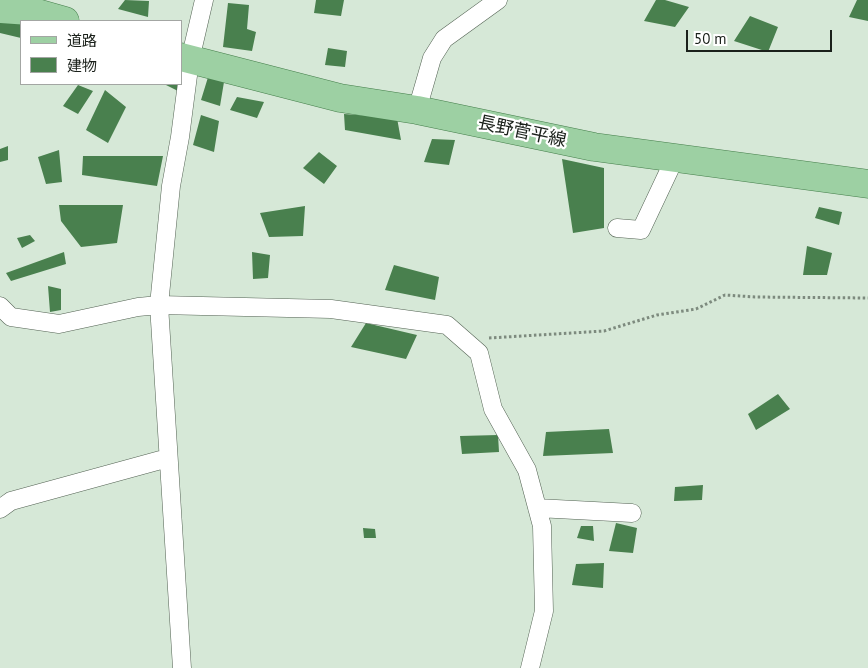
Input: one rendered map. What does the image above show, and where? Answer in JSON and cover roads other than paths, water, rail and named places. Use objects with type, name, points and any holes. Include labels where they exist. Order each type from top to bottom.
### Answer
[{"type":"main road","points":[[0,9],[30,11],[62,20]]},
{"type":"main road","name":"長野菅平線","points":[[186,59],[340,98],[417,110],[594,147],[868,184]]},
{"type":"street","points":[[182,668],[159,305],[171,186],[180,137],[186,59],[204,0]]},
{"type":"street","points":[[417,110],[432,58],[444,38],[498,0]]},
{"type":"street","points":[[617,228],[641,230],[674,158]]},
{"type":"street","points":[[0,306],[11,317],[59,324],[138,307],[159,305],[331,309],[446,325],[479,353],[493,409],[527,470],[542,526],[544,611],[530,668]]},
{"type":"street","points":[[0,509],[11,501],[168,458]]},
{"type":"street","points":[[537,508],[632,513]]}]
